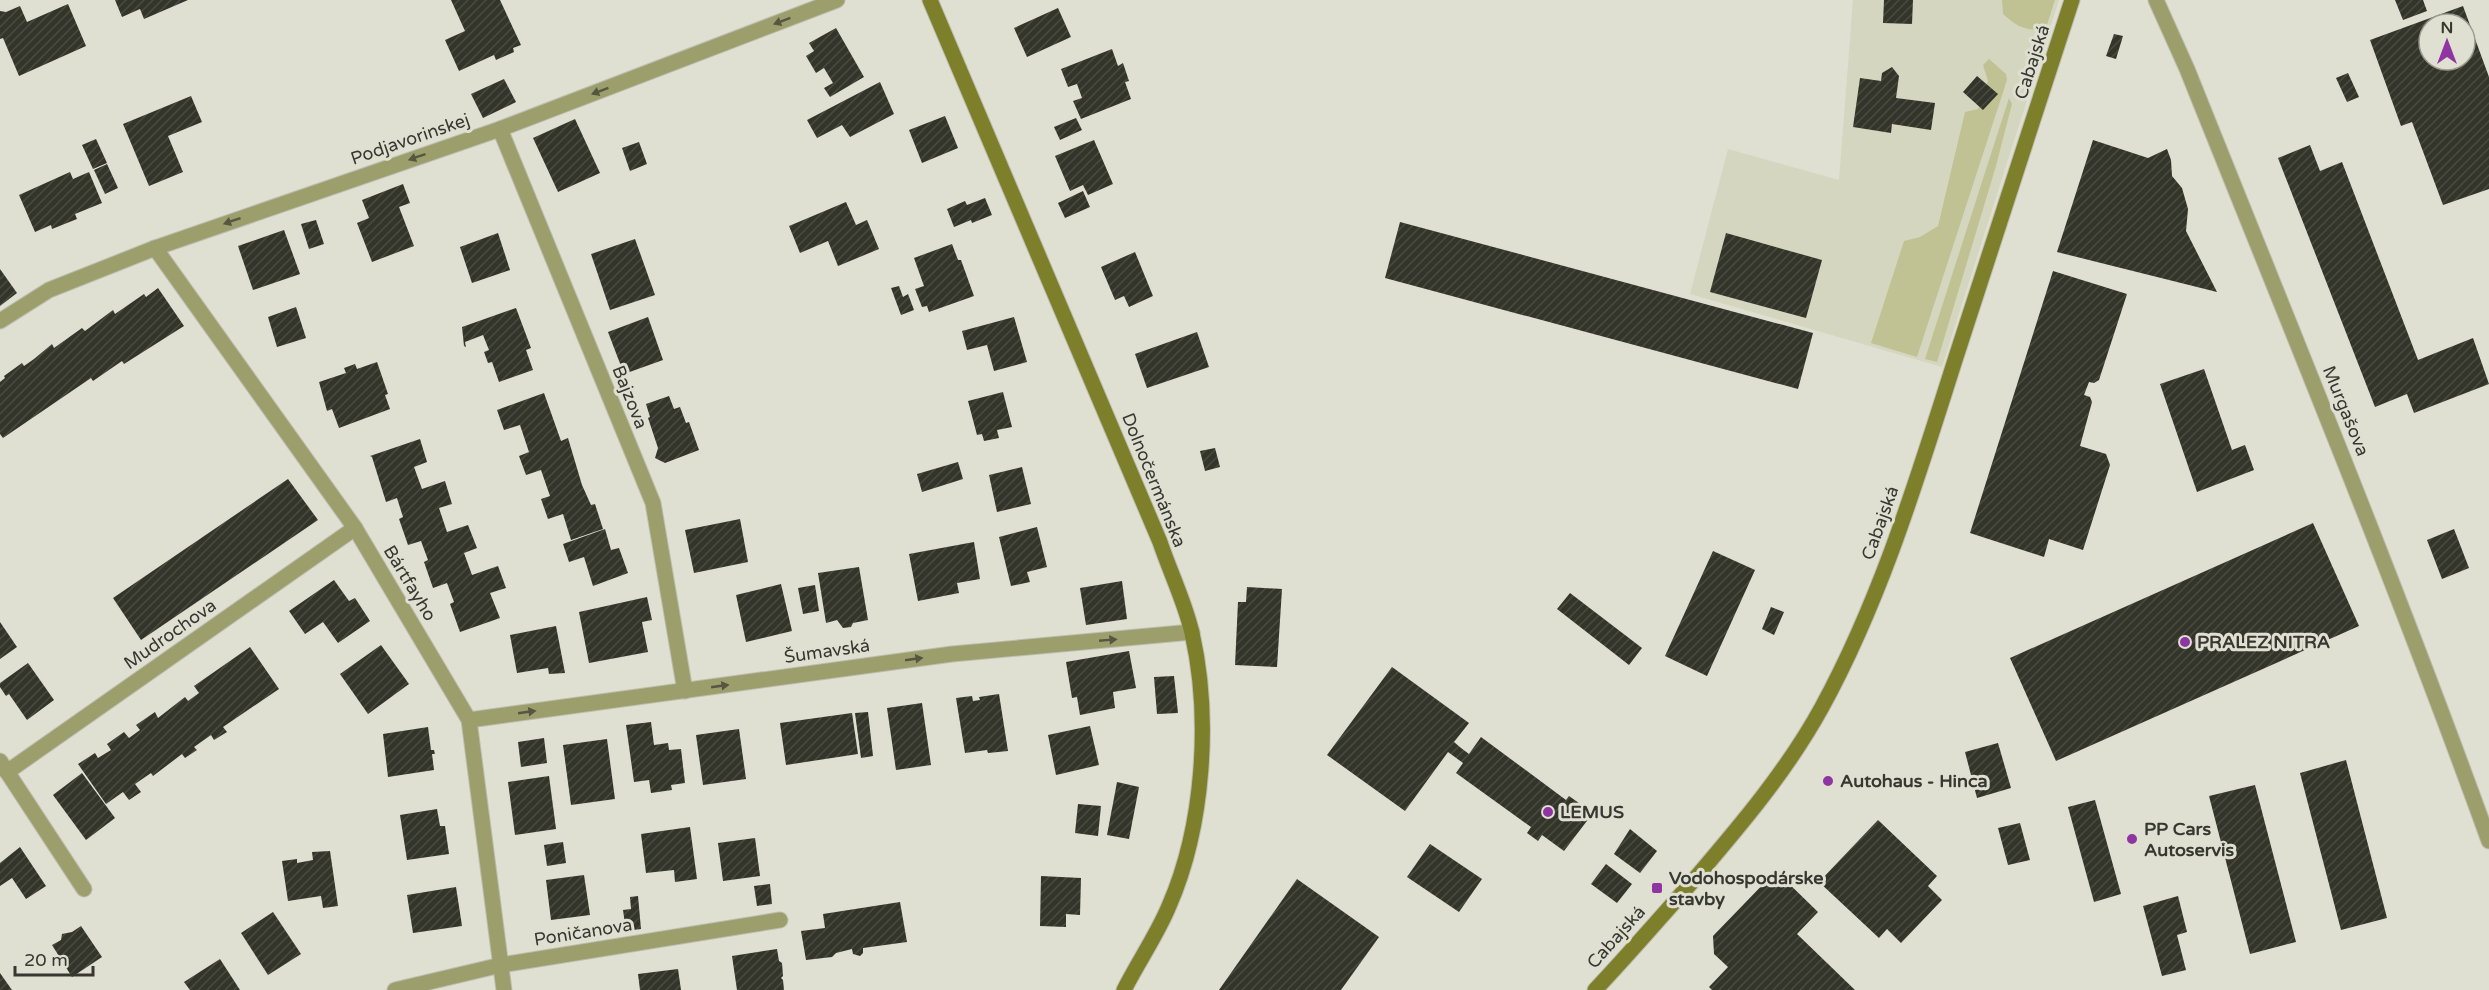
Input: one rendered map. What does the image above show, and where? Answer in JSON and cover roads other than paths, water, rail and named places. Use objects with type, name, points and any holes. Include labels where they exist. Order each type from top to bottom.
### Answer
[{"type":"main road","name":"Dolnočermánska","points":[[930,0],[1160,542],[1192,632],[1200,686],[1203,757],[1193,830],[1169,906],[1124,990]]},
{"type":"main road","name":"Cabajská","points":[[1594,990],[1628,956],[1721,848],[1776,779],[1804,738],[1840,670],[1873,600],[1908,503],[2072,0]]},
{"type":"street","name":"Podjavorinskej","points":[[0,321],[49,290],[155,248],[500,129],[837,0]]},
{"type":"street","name":"Murgašova","points":[[2156,0],[2187,69],[2362,504],[2427,669],[2489,841]]},
{"type":"street","name":"Bajzova","points":[[500,129],[653,503],[685,691]]},
{"type":"street","name":"Bártfayho","points":[[155,248],[355,528],[469,720],[504,990]]},
{"type":"street","name":"Mudrochova","points":[[84,889],[4,766],[355,528]]},
{"type":"street","name":"Šumavská","points":[[469,720],[952,654],[1192,632]]},
{"type":"street","name":"Poničanova","points":[[395,990],[501,965],[780,920]]},
{"type":"place","name":"PRALEZ NITRA","points":[[2185,642]]},
{"type":"place","name":"Autohaus - Hinca","points":[[1828,781]]},
{"type":"place","name":"LEMUS","points":[[1548,812]]},
{"type":"place","name":"PP Cars Autoservis","points":[[2132,839]]},
{"type":"place","name":"Vodohospodárske stavby","points":[[1657,888]]}]
